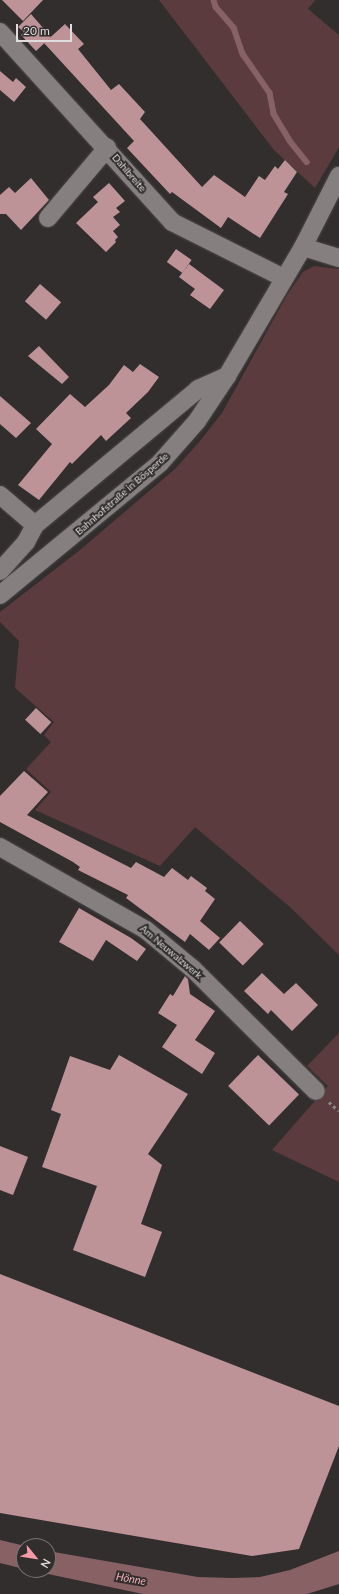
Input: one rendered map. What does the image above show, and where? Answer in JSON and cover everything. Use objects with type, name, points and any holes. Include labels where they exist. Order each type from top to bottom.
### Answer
[{"type":"street","name":"Dahlbreite","points":[[0,32],[107,148],[172,222],[284,278]]},
{"type":"street","points":[[48,218],[107,148]]},
{"type":"street","name":"Bahnhofstraße in Bösperde","points":[[0,595],[160,463],[198,421],[227,376],[302,247],[339,176]]},
{"type":"street","points":[[302,247],[339,258]]},
{"type":"street","points":[[0,571],[26,542],[35,525],[198,389],[227,376]]},
{"type":"street","points":[[0,495],[35,525]]},
{"type":"street","name":"Am Neuwalzwerk","points":[[0,846],[146,930],[193,969],[316,1091]]},
{"type":"shaded area","points":[[159,0],[315,0],[308,9],[339,35],[339,147],[315,188],[274,150]]},
{"type":"shaded area","points":[[314,266],[339,269],[339,955],[290,907],[195,827],[160,866],[35,810],[51,792],[26,769],[51,742],[44,735],[54,722],[15,688],[19,641],[0,622],[0,612],[80,550],[175,469],[200,441],[222,413],[287,295],[303,272]]},
{"type":"shaded area","points":[[339,1033],[339,1182],[272,1150],[328,1086],[307,1066]]},
{"type":"water","points":[[0,1540],[16,1544],[16,1567],[0,1563]]},
{"type":"water","name":"Hönne","points":[[339,1551],[339,1584],[307,1594],[143,1594],[56,1576],[56,1552],[198,1577],[232,1578],[260,1577],[290,1570]]},
{"type":"building","points":[[2,0],[43,0],[23,21]]},
{"type":"building","points":[[31,14],[51,37],[36,51],[21,35],[24,32],[18,27]]},
{"type":"building","points":[[65,24],[84,44],[78,49],[111,90],[119,84],[145,112],[140,119],[202,187],[214,175],[245,197],[259,176],[265,180],[275,166],[278,169],[285,160],[297,172],[284,192],[288,194],[260,238],[228,217],[221,228],[172,192],[170,194],[127,148],[134,141],[44,43]]},
{"type":"building","points":[[0,71],[13,82],[16,78],[26,87],[14,102],[0,90]]},
{"type":"building","points":[[31,178],[49,200],[21,230],[6,214],[0,214],[0,195],[9,187],[15,193]]},
{"type":"building","points":[[109,183],[125,201],[116,208],[120,212],[113,217],[120,225],[113,231],[118,237],[115,240],[116,242],[106,252],[76,223],[98,202],[93,197]]},
{"type":"building","points":[[176,249],[192,260],[182,273],[167,262]]},
{"type":"building","points":[[189,264],[224,290],[210,309],[190,295],[195,289],[179,277]]},
{"type":"building","points":[[40,284],[61,302],[46,320],[25,301]]},
{"type":"building","points":[[39,346],[69,377],[62,384],[28,356]]},
{"type":"building","points":[[140,364],[159,377],[148,392],[126,413],[131,418],[106,441],[101,435],[72,464],[70,462],[39,500],[18,485],[52,444],[36,429],[70,394],[85,407],[109,385],[124,365],[133,372]]},
{"type":"building","points":[[0,396],[31,423],[16,438],[0,424]]},
{"type":"building","points":[[36,708],[51,722],[40,734],[25,720]]},
{"type":"building","points":[[24,771],[48,792],[27,815],[131,868],[136,862],[164,877],[172,868],[188,880],[191,876],[207,888],[205,891],[215,899],[200,921],[220,938],[209,950],[190,934],[185,942],[126,898],[128,895],[78,870],[80,867],[73,862],[0,822],[0,796]]},
{"type":"building","points":[[79,908],[131,938],[146,949],[137,961],[106,940],[93,961],[59,942]]},
{"type":"building","points":[[240,921],[264,944],[243,966],[219,943]]},
{"type":"building","points":[[262,973],[284,994],[296,983],[318,1005],[292,1031],[271,1010],[268,1014],[244,991]]},
{"type":"building","points":[[185,976],[188,979],[190,994],[215,1011],[195,1040],[215,1053],[202,1074],[162,1047],[177,1025],[158,1013],[170,994],[173,996]]},
{"type":"building","points":[[119,1055],[188,1094],[148,1154],[162,1165],[141,1224],[162,1232],[145,1277],[73,1250],[97,1186],[42,1167],[61,1114],[51,1110],[70,1056],[110,1070]]},
{"type":"building","points":[[258,1055],[299,1095],[269,1126],[228,1086]]},
{"type":"building","points":[[0,1146],[28,1157],[13,1195],[0,1190]]},
{"type":"building","points":[[0,1274],[339,1406],[339,1446],[299,1549],[252,1556],[0,1513]]},
{"type":"waterway","points":[[214,0],[216,7],[234,28],[243,54],[270,93],[274,114],[290,141],[307,162]]}]
